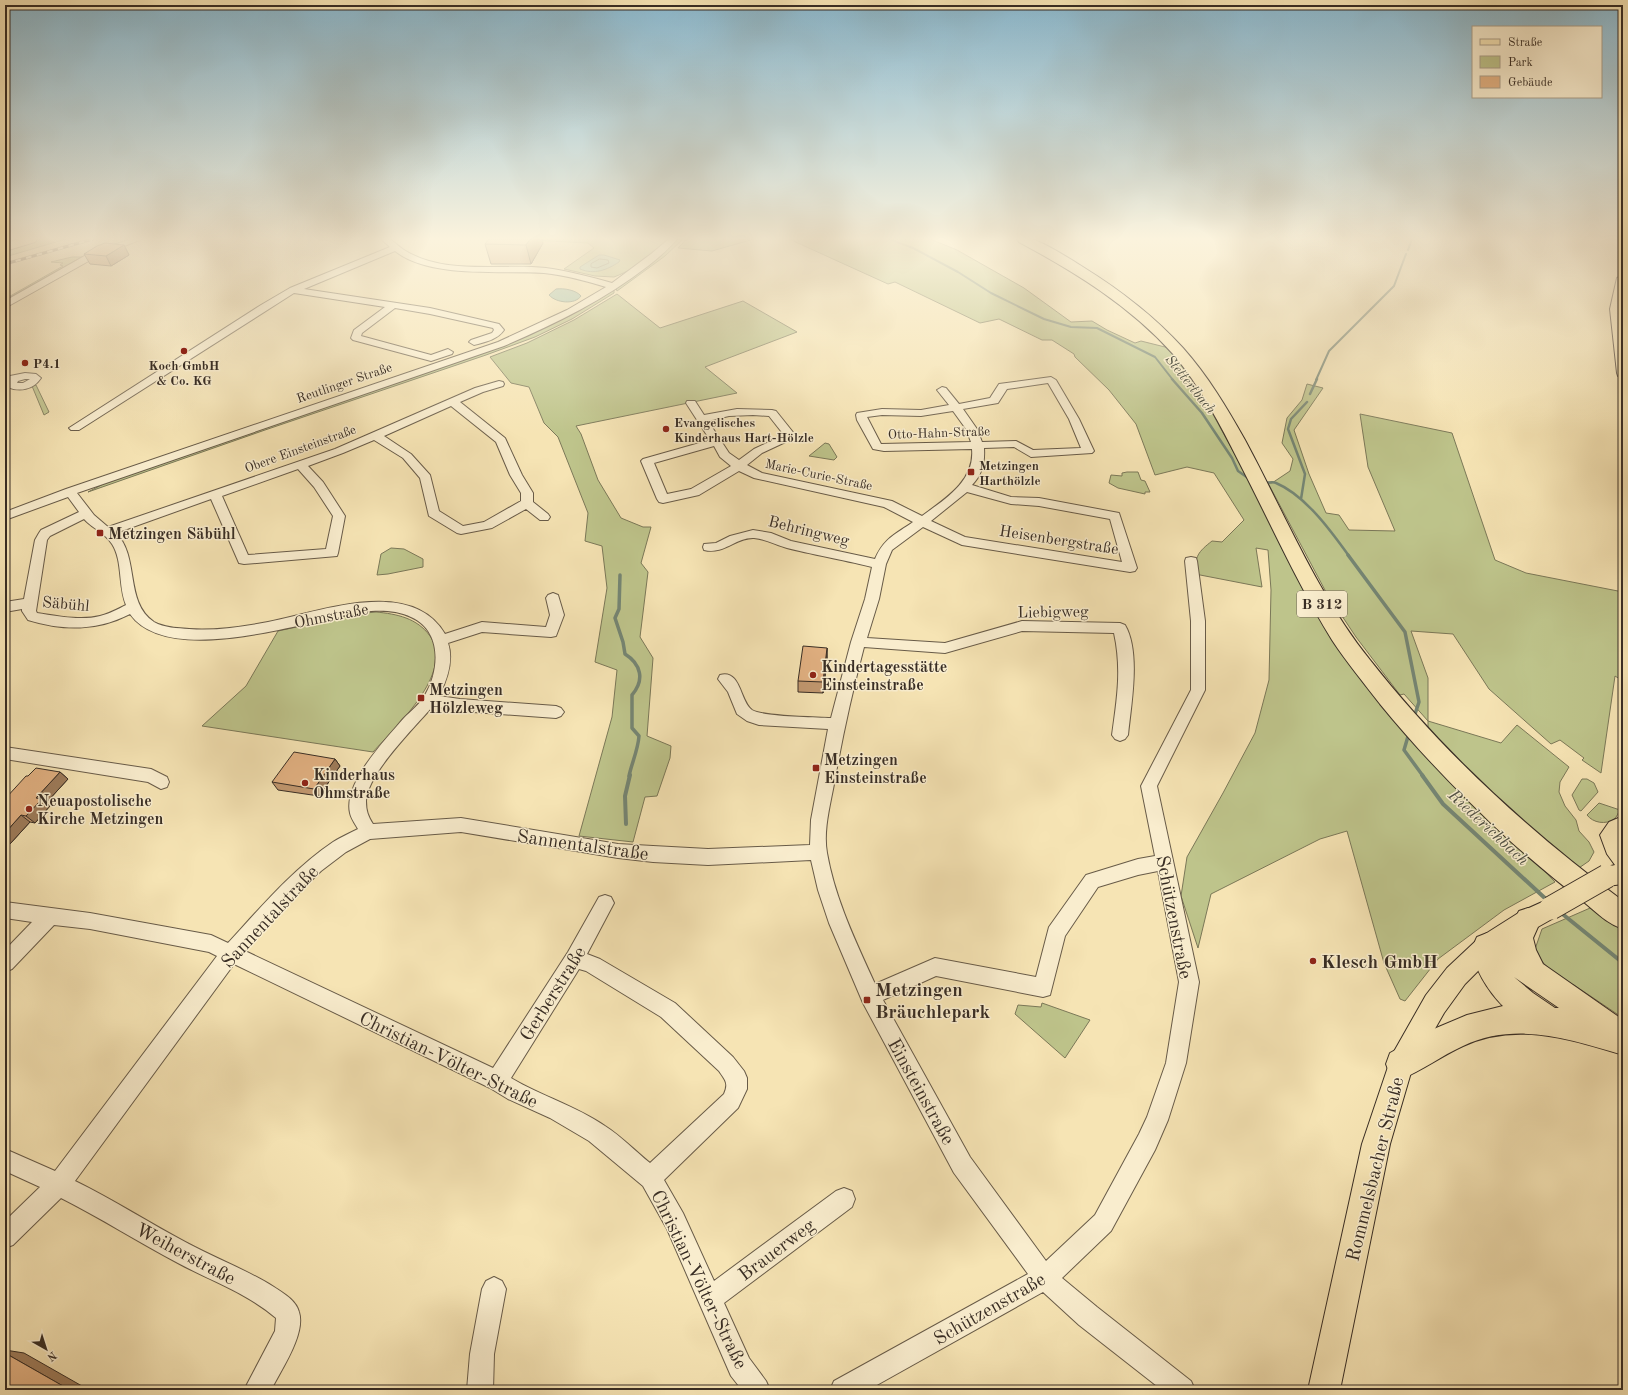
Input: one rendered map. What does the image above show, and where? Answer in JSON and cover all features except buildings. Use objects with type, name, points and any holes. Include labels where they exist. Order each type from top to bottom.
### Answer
[{"type":"highway","name":"B 312","points":[[1127,304],[1150,323],[1171,345],[1195,372],[1211,396],[1230,427],[1296,559],[1340,634],[1397,710],[1478,797],[1538,849],[1623,917]]},
{"type":"highway","points":[[1528,920],[1519,938],[1523,953],[1533,973]]},
{"type":"highway","points":[[1487,946],[1533,973],[1623,1039]]},
{"type":"highway","points":[[1487,946],[1490,964],[1496,976],[1507,991],[1526,1006],[1550,1021]]},
{"type":"highway","points":[[1401,1064],[1436,1042],[1476,1027],[1510,1019],[1550,1021],[1623,1039]]},
{"type":"main road","points":[[1617,304],[1616,309],[1623,373]]},
{"type":"main road","name":"Rommelsbacher Straße","points":[[1326,1378],[1376,1144],[1401,1064],[1435,1004],[1456,976],[1487,946],[1528,920],[1615,875],[1620,856],[1612,843],[1612,835],[1613,831],[1623,824]]},
{"type":"street","points":[[75,428],[269,304]]},
{"type":"street","points":[[387,304],[393,305],[430,311],[496,326],[499,330],[495,335],[430,358],[356,338],[357,332],[393,305]]},
{"type":"street","name":"Reutlinger Straße","points":[[5,516],[70,492],[501,344],[587,304]]},
{"type":"street","name":"Otto-Hahn-Straße","points":[[1051,380],[1074,419],[1088,451],[1031,454],[1016,444],[977,444],[884,448],[877,447],[862,420],[861,415],[882,412],[920,413],[994,401],[1003,386],[1051,380]]},
{"type":"street","name":"Obere Einsteinstraße","points":[[108,531],[339,450],[479,390],[499,384]]},
{"type":"street","name":"Einsteinstraße","points":[[942,390],[972,431],[977,444],[978,461],[976,470],[965,487],[945,504],[891,543],[886,548],[879,564],[872,598],[858,642],[837,724],[820,820],[818,852],[838,922],[870,996],[962,1165],[1044,1278],[1088,1316],[1182,1390]]},
{"type":"street","points":[[453,402],[501,440],[516,474],[527,493],[527,503]]},
{"type":"street","name":"Marie-Curie-Straße","points":[[691,403],[724,455],[739,466],[764,477],[888,504],[923,520]]},
{"type":"street","points":[[702,419],[731,412],[772,413],[790,436],[758,451],[739,466],[695,492],[663,499],[647,461],[717,442]]},
{"type":"street","points":[[375,435],[407,456],[417,467],[426,477],[433,513],[461,530],[488,525],[527,503]]},
{"type":"street","points":[[215,494],[244,560],[332,553],[339,516],[318,484],[300,464]]},
{"type":"street","name":"Heisenbergstraße","points":[[923,520],[962,541],[1130,568],[1115,516],[1039,502],[1030,503],[993,497],[965,487]]},
{"type":"street","name":"Ohmstraße","points":[[70,492],[86,513],[95,522],[108,531],[121,550],[133,607],[139,617],[148,624],[162,630],[190,634],[236,633],[356,608],[378,606],[399,608],[424,619],[436,630],[442,640]]},
{"type":"street","points":[[527,503],[544,517]]},
{"type":"street","name":"Säbühl","points":[[86,513],[45,533],[41,540],[29,611],[33,617],[93,623],[133,607]]},
{"type":"street","name":"Behringweg","points":[[709,547],[718,547],[734,539],[753,534],[767,536],[788,544],[879,564]]},
{"type":"street","name":"Schützenstraße","points":[[843,1390],[1044,1278],[1103,1224],[1147,1142],[1157,1120],[1176,1063],[1189,982],[1149,786],[1198,690],[1198,621],[1191,561]]},
{"type":"street","points":[[368,832],[357,811],[358,797],[363,782],[372,767],[430,700],[439,683],[443,668],[444,654],[442,640],[482,627],[551,632],[557,616],[553,598]]},
{"type":"street","name":"Säbühl","points":[[5,607],[31,603]]},
{"type":"street","name":"Liebigweg","points":[[858,642],[945,648],[1022,626],[1120,628],[1126,653],[1126,688],[1120,735]]},
{"type":"street","points":[[725,679],[734,690],[739,706],[747,716],[759,719],[837,724]]},
{"type":"street","points":[[430,700],[460,705],[556,712]]},
{"type":"street","points":[[5,753],[151,776],[160,782]]},
{"type":"street","name":"Sannentalstraße","points":[[5,1237],[58,1185],[230,954],[274,906],[314,866],[340,847],[368,832],[461,825],[618,851],[653,854],[708,857],[818,852]]},
{"type":"street","points":[[870,996],[935,967],[1043,988],[1056,933],[1092,881],[1138,867],[1165,862]]},
{"type":"street","name":"Gerberstraße","points":[[497,1081],[575,958],[605,903]]},
{"type":"street","name":"Christian-Völter-Straße","points":[[5,910],[90,921],[211,944],[497,1081],[597,1133],[651,1178],[675,1221],[740,1367],[757,1390]]},
{"type":"street","points":[[5,963],[50,916]]},
{"type":"street","points":[[575,958],[593,965],[668,1010],[726,1064],[736,1078],[738,1089],[731,1101],[669,1159],[651,1178]]},
{"type":"street","name":"Weiherstraße","points":[[5,1160],[104,1208],[188,1256],[238,1280],[279,1303],[288,1313],[287,1333],[257,1390]]},
{"type":"street","name":"Brauerweg","points":[[709,1299],[844,1199]]},
{"type":"street","points":[[480,1390],[482,1354],[494,1288]]},
{"type":"street","points":[[1309,1390],[1326,1378]]},
{"type":"green space","points":[[589,304],[596,304],[572,319],[535,337],[88,492],[109,481],[520,339],[571,315]]},
{"type":"green space","points":[[600,304],[630,304],[660,328],[733,304],[748,304],[797,332],[705,367],[737,393],[576,426],[581,434],[598,480],[621,518],[643,527],[651,527],[641,563],[648,572],[640,637],[653,658],[647,736],[671,746],[670,758],[657,796],[645,797],[633,842],[579,836],[612,717],[617,670],[595,662],[607,588],[602,546],[585,541],[588,513],[558,437],[544,423],[529,387],[511,383],[490,357],[527,343],[574,320]]},
{"type":"green space","points":[[941,304],[1046,304],[1071,322],[1092,321],[1135,343],[1141,341],[1169,348],[1196,383],[1253,488],[1306,595],[1327,630],[1397,724],[1483,816],[1537,863],[1555,882],[1504,910],[1438,959],[1405,1001],[1400,999],[1384,963],[1347,831],[1320,839],[1211,894],[1198,948],[1181,896],[1187,857],[1255,733],[1269,680],[1271,590],[1268,550],[1256,548],[1262,587],[1195,574],[1198,555],[1203,548],[1212,541],[1222,542],[1244,520],[1214,473],[1187,467],[1155,475],[1136,424],[1109,390],[1075,357],[1074,354],[1052,340],[1042,340],[999,319],[980,323]]},
{"type":"green space","points":[[1307,384],[1323,388],[1294,430],[1309,474],[1326,513],[1339,515],[1349,530],[1395,531],[1368,467],[1360,414],[1452,433],[1495,560],[1526,573],[1623,592],[1623,681],[1615,676],[1601,773],[1582,760],[1584,758],[1560,740],[1551,744],[1489,689],[1453,634],[1411,631],[1428,678],[1428,721],[1404,694],[1400,695],[1356,637],[1326,592],[1268,483],[1272,483],[1290,471],[1293,459],[1282,443],[1287,418],[1302,400]]},
{"type":"green space","points":[[36,385],[49,412],[44,415],[32,386]]},
{"type":"green space","points":[[825,443],[829,444],[837,457],[834,460],[809,456]]},
{"type":"green space","points":[[1138,472],[1141,480],[1145,481],[1150,492],[1145,492],[1145,494],[1118,488],[1109,483],[1111,475],[1122,476],[1122,473]]},
{"type":"green space","points":[[391,548],[404,549],[423,559],[423,567],[377,575],[381,554]]},
{"type":"green space","points":[[376,612],[391,614],[413,621],[430,636],[436,651],[435,666],[429,682],[420,698],[408,714],[373,752],[202,726],[246,686],[278,631],[356,614]]},
{"type":"green space","points":[[1428,721],[1501,743],[1517,725],[1569,767],[1560,782],[1559,792],[1565,806],[1576,820],[1579,831],[1589,842],[1594,852],[1589,861],[1576,870],[1496,802],[1428,733]]},
{"type":"green space","points":[[1582,779],[1587,779],[1594,783],[1598,792],[1581,811],[1579,810],[1572,795]]},
{"type":"green space","points":[[1599,803],[1620,810],[1616,817],[1611,821],[1600,822],[1593,820],[1587,815]]},
{"type":"green space","points":[[1597,905],[1623,925],[1623,1018],[1574,985],[1559,981],[1534,952],[1542,929]]},
{"type":"green space","points":[[1042,1003],[1090,1020],[1065,1058],[1015,1014],[1018,1005],[1041,1007]]},
{"type":"waterway","name":"Stettertbach","points":[[1014,304],[1044,319],[1071,327],[1097,328],[1155,357],[1173,380]]},
{"type":"waterway","points":[[1316,380],[1329,351],[1376,304]]},
{"type":"waterway","name":"Stettertbach","points":[[1172,379],[1202,413],[1232,458],[1238,471],[1251,480]]},
{"type":"waterway","points":[[1310,394],[1317,379]]},
{"type":"waterway","points":[[1301,499],[1305,474],[1288,429],[1291,419],[1307,402]]},
{"type":"waterway","name":"Riederichbach","points":[[1264,483],[1275,482],[1297,496],[1317,515],[1349,556]]},
{"type":"waterway","name":"Riederichbach","points":[[1348,555],[1405,632],[1419,702],[1414,717]]},
{"type":"waterway","points":[[620,575],[619,609],[615,618],[623,642],[625,654],[638,667],[640,678],[639,684],[632,695],[632,728],[639,736],[629,776]]},
{"type":"waterway","name":"Riederichbach","points":[[1409,733],[1404,750],[1423,776]]},
{"type":"waterway","points":[[626,824],[625,796],[630,775]]},
{"type":"waterway","name":"Riederichbach","points":[[1422,775],[1443,804],[1548,901]]},
{"type":"waterway","name":"Riederichbach","points":[[1560,912],[1623,963]]},
{"type":"place","name":"Koch GmbH & Co. KG","points":[[184,351]]},
{"type":"place","name":"P4.1","points":[[25,363]]},
{"type":"place","name":"Evangelisches Kinderhaus Hart-Hölzle","points":[[666,429]]},
{"type":"place","name":"Metzingen Harthölzle","points":[[971,472]]},
{"type":"place","name":"Metzingen Säbühl","points":[[100,533]]},
{"type":"place","name":"Kindertagesstätte Einsteinstraße","points":[[813,675]]},
{"type":"place","name":"Metzingen Hölzleweg","points":[[421,698]]},
{"type":"place","name":"Metzingen Einsteinstraße","points":[[816,768]]},
{"type":"place","name":"Kinderhaus Ohmstraße","points":[[305,783]]},
{"type":"place","name":"Neuapostolische Kirche Metzingen","points":[[29,809]]},
{"type":"place","name":"Klesch GmbH","points":[[1313,961]]},
{"type":"place","name":"Metzingen Bräuchlepark","points":[[867,1000]]}]
